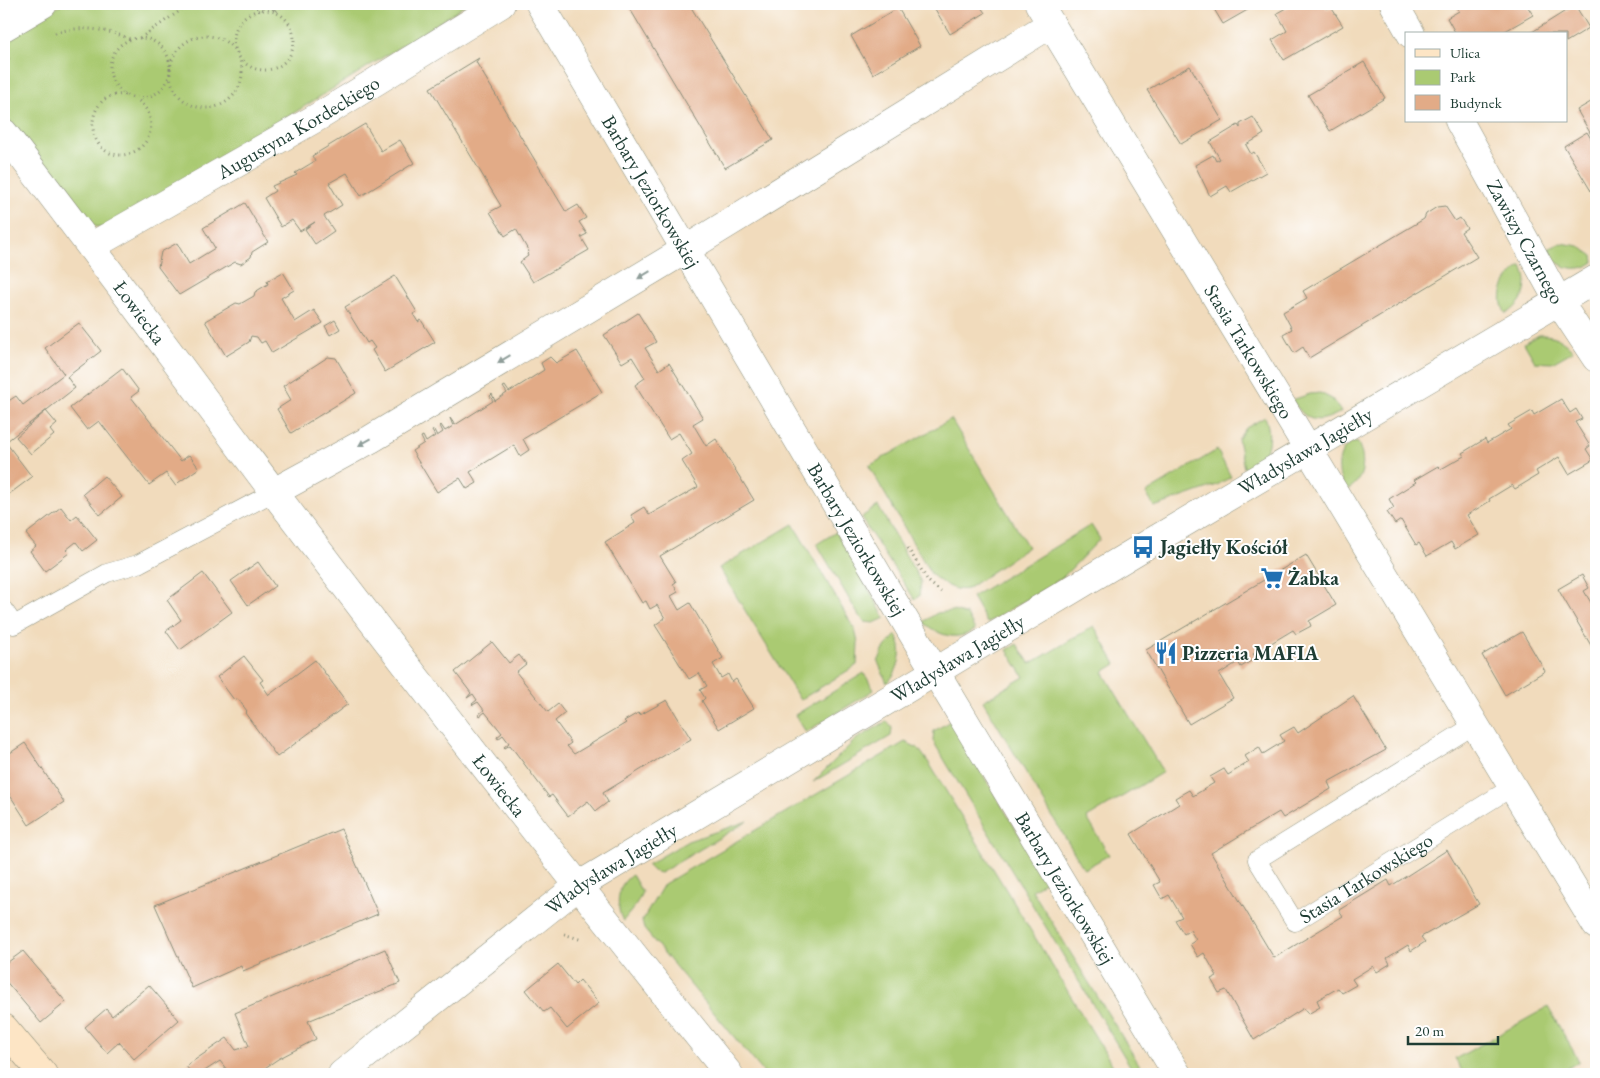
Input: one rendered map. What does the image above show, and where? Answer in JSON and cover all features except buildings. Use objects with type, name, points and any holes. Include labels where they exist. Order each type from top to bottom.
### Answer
[{"type":"street","points":[[4,27],[43,4]]},
{"type":"street","name":"Augustyna Kordeckiego","points":[[92,246],[323,114],[501,4]]},
{"type":"street","name":"Barbary Jeziorkowskiej","points":[[540,4],[936,673],[1177,1074]]},
{"type":"street","points":[[1394,4],[1410,32]]},
{"type":"street","points":[[274,492],[371,439],[685,250],[1045,14]]},
{"type":"street","name":"Stasia Tarkowskiego","points":[[1045,14],[1514,786],[1596,925]]},
{"type":"street","name":"Zawiszy Czarnego","points":[[1460,122],[1560,302],[1596,358]]},
{"type":"street","name":"Łowiecka","points":[[4,133],[92,246],[274,492],[578,886],[729,1074]]},
{"type":"street","name":"Władysława Jagiełły","points":[[342,1074],[578,886],[1309,448],[1560,302],[1596,279]]},
{"type":"street","points":[[4,1028],[43,1074]]},
{"type":"lane","points":[[4,610],[14,625],[107,573],[138,564],[274,492]]},
{"type":"lane","name":"Stasia Tarkowskiego","points":[[1476,724],[1257,860],[1295,922],[1514,786]]},
{"type":"path","points":[[140,38],[190,4]]},
{"type":"path","points":[[135,98],[145,98],[162,89],[175,53],[181,46],[197,36],[215,37],[224,40],[250,67],[259,70],[269,70],[286,61],[294,44],[293,34],[283,16],[247,4]]},
{"type":"path","points":[[272,4],[274,12]]},
{"type":"path","points":[[274,12],[284,4]]},
{"type":"path","points":[[51,34],[69,29],[90,29],[115,33],[130,39],[140,38],[159,44],[166,52],[172,83],[185,101],[195,106],[207,108],[218,106],[228,101],[240,82],[242,71],[234,43],[238,24],[245,17],[264,10]]},
{"type":"path","points":[[130,39],[114,52],[110,71],[112,80],[118,89],[135,98],[147,109],[151,128],[148,137],[136,152],[116,155],[107,152],[99,146],[94,137],[91,128],[95,109],[112,96],[130,96]]},
{"type":"path","points":[[4,61],[20,52]]},
{"type":"path","points":[[908,548],[928,581],[941,592]]},
{"type":"green space","points":[[63,4],[466,4],[113,226],[103,228],[87,225],[4,115],[4,38]]},
{"type":"green space","points":[[1561,243],[1579,246],[1593,256],[1594,262],[1581,268],[1561,265],[1546,250]]},
{"type":"green space","points":[[1522,266],[1526,280],[1524,293],[1517,305],[1506,314],[1501,300],[1504,287],[1511,275]]},
{"type":"green space","points":[[1539,335],[1558,338],[1573,351],[1552,363],[1535,362],[1524,343]]},
{"type":"green space","points":[[1320,393],[1332,399],[1341,412],[1325,419],[1313,419],[1302,413],[1292,400],[1310,394]]},
{"type":"green space","points":[[1265,417],[1269,432],[1264,456],[1259,462],[1244,468],[1238,439],[1246,428]]},
{"type":"green space","points":[[951,419],[1028,547],[967,589],[962,590],[948,586],[931,574],[869,466]]},
{"type":"green space","points":[[1353,442],[1358,443],[1361,450],[1362,470],[1357,482],[1345,491],[1340,478],[1339,464],[1343,452]]},
{"type":"green space","points":[[1217,450],[1231,477],[1217,485],[1154,507],[1146,493]]},
{"type":"green space","points":[[878,506],[921,582],[919,596],[915,600],[862,520],[863,516]]},
{"type":"green space","points":[[793,524],[855,630],[858,642],[857,665],[800,700],[719,568]]},
{"type":"green space","points":[[1091,525],[1100,539],[1062,578],[987,623],[972,597]]},
{"type":"green space","points":[[836,532],[885,618],[874,623],[865,622],[859,616],[817,544]]},
{"type":"green space","points":[[953,611],[967,615],[975,630],[961,636],[947,635],[923,622],[937,613]]},
{"type":"green space","points":[[1094,626],[1116,664],[1103,672],[1163,772],[1087,818],[1109,855],[1084,869],[983,701],[1024,677],[1007,650],[1017,644],[1030,664]]},
{"type":"green space","points":[[896,635],[900,647],[899,660],[895,673],[887,683],[878,662],[885,647]]},
{"type":"green space","points":[[864,673],[874,690],[806,732],[795,715]]},
{"type":"green space","points":[[887,721],[892,728],[891,736],[813,782],[855,740]]},
{"type":"green space","points":[[950,721],[1047,880],[1032,890],[1145,1074],[1135,1074],[933,741],[934,731]]},
{"type":"green space","points":[[905,742],[918,748],[929,763],[1118,1074],[765,1074],[644,929],[642,921],[664,884]]},
{"type":"green space","points":[[748,821],[660,873],[653,871],[647,865],[688,841]]},
{"type":"green space","points":[[632,875],[642,892],[636,905],[623,921],[618,902],[620,890]]},
{"type":"green space","points":[[1548,1007],[1579,1061],[1559,1074],[1464,1074],[1455,1059]]},
{"type":"place","name":"Jagiełły Kościół","points":[[1143,547]]},
{"type":"place","name":"Żabka","points":[[1272,578]]},
{"type":"place","name":"Pizzeria MAFIA","points":[[1166,653]]}]
